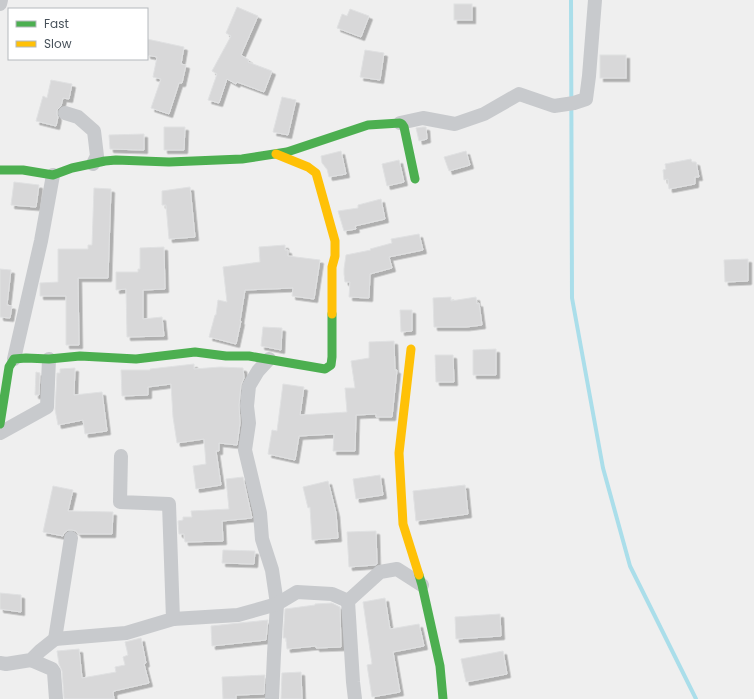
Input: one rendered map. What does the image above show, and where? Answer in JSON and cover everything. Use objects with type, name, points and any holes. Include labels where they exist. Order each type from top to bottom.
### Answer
[{"type":"street","points":[[0,4],[2,0]]},
{"type":"street","points":[[0,170],[23,170],[53,175],[72,168],[116,160],[169,162],[242,159],[287,152],[368,125],[400,123],[423,118],[455,124],[484,114],[519,94],[554,106],[574,103],[586,99],[595,0]]},
{"type":"street","points":[[65,113],[78,117],[94,131],[97,156],[93,164]]},
{"type":"street","points":[[400,123],[404,127],[414,179]]},
{"type":"street","points":[[14,359],[49,359],[80,356],[136,359],[194,352],[226,356],[249,356],[325,368],[331,365],[332,267],[335,256],[335,241],[316,173],[308,167],[276,154]]},
{"type":"street","points":[[0,424],[10,367],[14,359],[41,241],[53,175]]},
{"type":"street","points":[[411,349],[399,453],[403,524],[422,585],[440,666],[443,699]]},
{"type":"street","points":[[0,433],[47,407],[49,359]]},
{"type":"street","points":[[269,359],[258,371],[249,386],[247,406],[249,423],[245,450],[260,513],[262,539],[272,570],[277,604],[272,699]]},
{"type":"street","points":[[121,456],[120,502],[169,504],[173,619]]},
{"type":"street","points":[[55,639],[72,538]]},
{"type":"street","points":[[348,601],[380,572],[397,569],[422,585]]},
{"type":"street","points":[[31,660],[40,650],[55,639],[126,633],[173,619],[238,615],[277,604],[297,592],[332,594],[348,601]]},
{"type":"street","points":[[348,601],[352,682],[355,699]]},
{"type":"street","points":[[0,663],[6,664],[31,660],[52,669],[54,672],[56,699]]},
{"type":"building","points":[[454,4],[472,4],[472,20],[454,20]]},
{"type":"building","points":[[237,7],[258,16],[241,55],[249,60],[248,62],[272,71],[264,92],[237,82],[236,84],[227,79],[219,103],[208,100],[217,74],[212,71],[231,36],[226,33]]},
{"type":"building","points":[[350,9],[369,16],[361,37],[337,28],[342,14],[347,16]]},
{"type":"building","points":[[148,39],[184,47],[181,64],[186,65],[182,83],[179,83],[169,114],[151,108],[161,79],[153,77],[157,57],[148,55]]},
{"type":"building","points":[[365,50],[384,53],[380,80],[360,77]]},
{"type":"building","points":[[600,55],[626,55],[626,78],[600,78]]},
{"type":"building","points":[[51,80],[72,84],[69,99],[63,98],[61,106],[57,110],[58,117],[56,126],[36,121],[43,96],[47,98]]},
{"type":"building","points":[[282,97],[296,100],[288,135],[273,132]]},
{"type":"building","points":[[164,127],[185,127],[184,150],[164,150]]},
{"type":"building","points":[[426,127],[427,139],[419,141],[416,128]]},
{"type":"building","points":[[144,134],[144,150],[110,149],[109,135]]},
{"type":"building","points":[[341,151],[346,174],[329,177],[327,169],[322,163],[321,156]]},
{"type":"building","points":[[466,151],[470,165],[449,171],[444,157]]},
{"type":"building","points":[[691,159],[692,162],[696,162],[699,177],[695,177],[695,184],[669,189],[668,179],[664,180],[663,170],[666,169],[665,164]]},
{"type":"building","points":[[399,160],[404,182],[387,186],[382,164]]},
{"type":"building","points":[[14,182],[39,185],[36,207],[11,205]]},
{"type":"building","points":[[190,187],[195,237],[169,239],[166,205],[162,205],[162,191]]},
{"type":"building","points":[[94,188],[111,189],[108,278],[78,278],[79,345],[66,345],[66,296],[40,296],[40,283],[58,282],[58,249],[88,249],[88,245],[92,245]]},
{"type":"building","points":[[381,199],[385,219],[355,226],[356,229],[344,231],[338,211],[358,208],[358,205]]},
{"type":"building","points":[[419,234],[423,250],[389,257],[392,268],[370,274],[369,298],[349,297],[350,282],[345,282],[344,274],[346,255],[371,250],[370,249],[392,243],[391,239]]},
{"type":"building","points":[[285,245],[285,250],[288,250],[288,256],[320,260],[314,299],[292,296],[293,288],[245,290],[236,344],[209,337],[216,315],[218,300],[227,302],[223,267],[260,262],[259,247]]},
{"type":"building","points":[[164,247],[165,289],[143,290],[143,319],[162,317],[164,336],[127,337],[126,289],[116,290],[116,272],[138,272],[138,269],[140,269],[140,248]]},
{"type":"building","points":[[748,259],[748,281],[725,282],[724,260]]},
{"type":"building","points":[[0,269],[11,270],[7,305],[12,306],[10,318],[0,317]]},
{"type":"building","points":[[451,297],[451,301],[476,297],[477,304],[479,303],[482,325],[466,327],[434,327],[433,298]]},
{"type":"building","points":[[400,310],[412,310],[412,331],[401,332]]},
{"type":"building","points":[[263,327],[282,328],[281,350],[261,346]]},
{"type":"building","points":[[394,341],[395,370],[397,370],[392,417],[376,417],[376,414],[356,415],[355,451],[333,451],[334,434],[299,436],[295,460],[268,454],[272,430],[277,431],[283,384],[304,387],[300,415],[347,412],[345,388],[355,388],[351,361],[369,358],[369,342]]},
{"type":"building","points":[[496,349],[496,375],[473,375],[473,350]]},
{"type":"building","points":[[435,355],[453,355],[454,382],[436,382]]},
{"type":"building","points":[[194,364],[194,369],[220,367],[243,368],[244,378],[241,385],[239,405],[240,423],[237,445],[219,443],[219,451],[216,451],[221,485],[196,489],[193,466],[206,464],[204,439],[177,443],[173,417],[171,384],[148,387],[148,395],[122,396],[121,370],[150,370]]},
{"type":"building","points":[[75,368],[74,395],[102,392],[107,431],[85,434],[83,420],[58,425],[55,409],[57,373],[60,373],[60,369]]},
{"type":"building","points":[[36,372],[40,373],[39,395],[35,395]]},
{"type":"building","points":[[380,475],[383,495],[356,499],[353,479]]},
{"type":"building","points":[[243,477],[252,518],[222,521],[223,541],[185,542],[184,534],[179,534],[178,521],[183,520],[183,517],[192,517],[191,511],[229,509],[226,479]]},
{"type":"building","points":[[328,481],[336,513],[338,538],[312,540],[310,507],[308,508],[303,487]]},
{"type":"building","points":[[465,485],[468,514],[416,521],[413,491]]},
{"type":"building","points":[[53,486],[73,490],[68,511],[113,512],[112,534],[78,534],[76,531],[68,530],[63,536],[43,532]]},
{"type":"building","points":[[376,531],[377,564],[349,567],[347,532]]},
{"type":"building","points":[[223,550],[255,551],[254,564],[222,563]]},
{"type":"building","points":[[0,593],[21,595],[21,612],[0,609]]},
{"type":"building","points":[[385,598],[390,629],[419,624],[424,646],[393,652],[400,692],[372,697],[367,665],[372,664],[363,602]]},
{"type":"building","points":[[332,603],[340,607],[341,647],[316,648],[316,646],[287,649],[286,638],[283,638],[285,609]]},
{"type":"building","points":[[500,614],[501,636],[456,639],[455,617]]},
{"type":"building","points":[[268,620],[266,640],[212,646],[211,626]]},
{"type":"building","points":[[141,638],[146,663],[144,664],[149,683],[114,691],[114,699],[64,699],[62,671],[59,664],[57,651],[79,649],[82,678],[116,672],[115,667],[125,665],[123,657],[128,655],[125,642]]},
{"type":"building","points":[[503,651],[507,674],[466,682],[461,659]]},
{"type":"building","points":[[301,672],[302,699],[281,699],[282,673]]},
{"type":"building","points":[[265,675],[264,694],[236,695],[236,699],[223,699],[222,677]]},
{"type":"waterway","points":[[571,0],[572,298],[603,468],[630,566],[696,699]]},
{"type":"traffic: fast","points":[[0,170],[23,170],[53,175],[72,168],[116,160],[169,162],[242,159],[287,152],[368,125],[400,123],[404,127],[415,179]]},
{"type":"traffic: fast","points":[[0,424],[9,367],[14,359],[49,359],[80,356],[136,359],[195,352],[226,356],[249,356],[325,369],[331,365],[332,314]]},
{"type":"traffic: fast","points":[[419,575],[440,666],[443,699]]},
{"type":"traffic: slow","points":[[276,154],[308,167],[316,173],[335,241],[335,256],[332,267],[332,314]]},
{"type":"traffic: slow","points":[[411,349],[399,453],[403,524],[419,575]]}]
